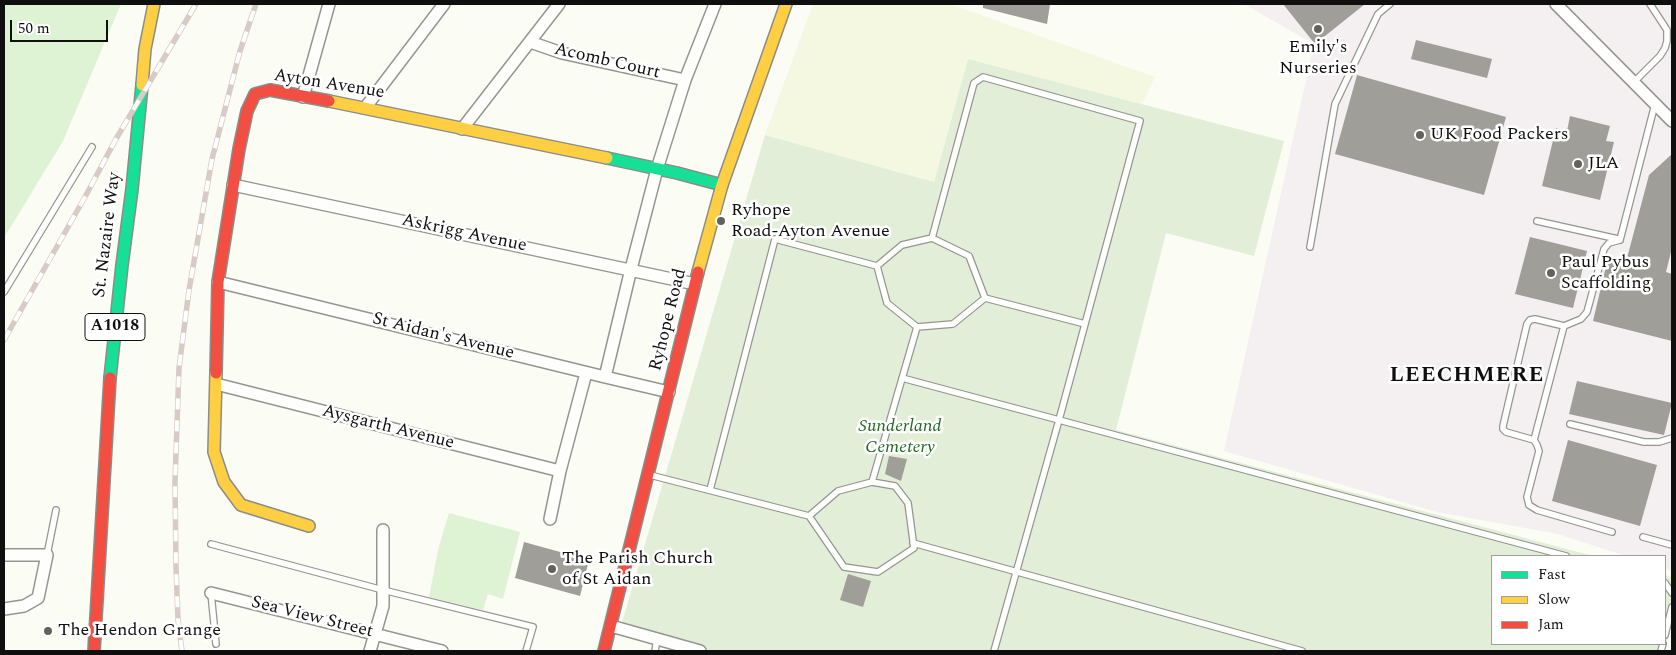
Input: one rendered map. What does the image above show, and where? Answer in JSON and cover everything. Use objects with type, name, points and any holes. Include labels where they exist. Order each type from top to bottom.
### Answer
[{"type":"main road","name":"St. Nazaire Way","points":[[94,651],[111,369],[132,189],[145,48],[154,4]]},
{"type":"main road","name":"Ryhope Road","points":[[604,651],[695,284],[722,184],[786,4]]},
{"type":"main road","name":"Ayton Avenue","points":[[309,526],[242,505],[224,482],[214,452],[218,282],[247,111],[255,94],[270,90],[365,108],[722,184]]},
{"type":"street","points":[[302,96],[329,4]]},
{"type":"street","points":[[365,108],[444,4]]},
{"type":"street","points":[[462,129],[559,4]]},
{"type":"street","points":[[605,377],[657,169],[685,80],[715,4]]},
{"type":"street","points":[[1556,4],[1672,121]]},
{"type":"street","name":"Acomb Court","points":[[530,42],[562,54],[685,80]]},
{"type":"street","name":"Askrigg Avenue","points":[[233,185],[695,284]]},
{"type":"street","name":"St Aidan's Avenue","points":[[218,282],[669,392]]},
{"type":"street","points":[[550,519],[560,471],[586,373]]},
{"type":"street","name":"Aysgarth Avenue","points":[[216,384],[560,471]]},
{"type":"street","points":[[370,651],[383,606],[383,530]]},
{"type":"street","points":[[4,555],[47,555],[38,598],[24,606],[4,608]]},
{"type":"street","name":"Sea View Street","points":[[211,593],[442,651]]},
{"type":"street","points":[[611,626],[700,651]]},
{"type":"lane","points":[[1310,247],[1335,104],[1378,14],[1390,4]]},
{"type":"lane","points":[[1634,82],[1660,56],[1667,41],[1667,30],[1650,4]]},
{"type":"lane","points":[[932,238],[974,83],[983,77],[1140,121],[994,651]]},
{"type":"lane","points":[[1620,240],[1655,103]]},
{"type":"lane","points":[[4,292],[92,147]]},
{"type":"lane","points":[[1537,221],[1620,240]]},
{"type":"lane","points":[[877,266],[902,244],[932,238],[969,256],[985,298]]},
{"type":"lane","points":[[710,490],[775,240],[877,266]]},
{"type":"lane","points":[[1534,440],[1503,430],[1527,324],[1530,320],[1535,319],[1564,326],[1581,319],[1587,312],[1604,249],[1609,243],[1620,240]]},
{"type":"lane","points":[[877,266],[887,303],[917,326],[954,324],[985,298]]},
{"type":"lane","points":[[985,298],[1085,324]]},
{"type":"lane","points":[[872,482],[917,326]]},
{"type":"lane","points":[[1564,326],[1534,440],[1538,451],[1527,497],[1529,505],[1537,510],[1612,532]]},
{"type":"lane","points":[[902,378],[1562,555]]},
{"type":"lane","points":[[1570,424],[1644,442],[1659,442],[1672,438]]},
{"type":"lane","points":[[648,475],[809,516],[844,567],[878,572],[914,548],[908,503],[896,486],[872,482],[838,491],[809,516]]},
{"type":"lane","points":[[47,555],[56,510]]},
{"type":"lane","points":[[1643,537],[1672,545]]},
{"type":"lane","points":[[913,543],[1302,651]]},
{"type":"lane","points":[[211,544],[383,590],[533,627],[526,651]]},
{"type":"lane","points":[[211,593],[216,644]]},
{"type":"lane","points":[[1666,631],[1672,607]]},
{"type":"lane","points":[[655,651],[658,639]]},
{"type":"shaded area","points":[[1244,4],[1672,4],[1672,571],[1666,569],[1666,555],[1623,555],[1558,534],[1437,512],[1224,451],[1314,44]]},
{"type":"green space","points":[[4,4],[121,4],[63,141],[4,238]]},
{"type":"green space","points":[[813,4],[950,4],[1155,77],[1142,104],[968,59],[934,182],[765,135]]},
{"type":"green space","name":"Sunderland Cemetery","points":[[968,59],[1284,141],[1254,256],[1166,233],[1116,430],[1589,555],[1491,555],[1491,645],[1666,645],[1666,575],[1672,577],[1672,623],[1665,651],[713,651],[621,626],[765,135],[934,182]]},
{"type":"green space","points":[[449,513],[520,532],[503,599],[488,594],[483,610],[429,597],[438,550]]},
{"type":"building","points":[[983,4],[1050,4],[1047,24],[983,8]]},
{"type":"building","name":"Emily's Nurseries","points":[[1283,4],[1365,4],[1315,44]]},
{"type":"building","points":[[1416,40],[1492,59],[1487,78],[1411,59]]},
{"type":"building","name":"UK Food Packers","points":[[1357,75],[1506,117],[1484,195],[1335,154]]},
{"type":"building","name":"JLA","points":[[1570,116],[1610,126],[1606,141],[1614,142],[1600,200],[1542,186],[1556,128],[1567,131]]},
{"type":"building","points":[[1672,154],[1672,248],[1666,272],[1672,274],[1672,341],[1593,321],[1608,258],[1626,262],[1649,175]]},
{"type":"building","name":"Paul Pybus Scaffolding","points":[[1530,237],[1587,251],[1573,308],[1515,294]]},
{"type":"building","points":[[1577,381],[1672,403],[1664,435],[1569,414]]},
{"type":"building","points":[[1568,440],[1657,465],[1640,526],[1552,501]]},
{"type":"building","points":[[889,456],[907,459],[901,481],[885,474]]},
{"type":"building","name":"The Parish Church of St Aidan","points":[[524,542],[589,560],[580,596],[515,578]]},
{"type":"building","points":[[848,574],[871,581],[863,607],[840,600]]},
{"type":"railway","points":[[4,340],[116,139],[196,4]]},
{"type":"railway","points":[[182,651],[178,620],[175,482],[179,368],[189,290],[212,159],[240,51],[256,4]]},
{"type":"traffic: fast","points":[[110,378],[142,85]]},
{"type":"traffic: fast","points":[[607,158],[722,185]]},
{"type":"traffic: slow","points":[[142,85],[145,49],[154,4]]},
{"type":"traffic: slow","points":[[698,272],[722,185],[786,4]]},
{"type":"traffic: slow","points":[[329,101],[607,158]]},
{"type":"traffic: slow","points":[[216,373],[214,452],[224,482],[241,505],[309,526]]},
{"type":"traffic: jam","points":[[216,373],[218,282],[239,149],[247,111],[255,94],[270,90],[329,101]]},
{"type":"traffic: jam","points":[[604,651],[698,272]]},
{"type":"traffic: jam","points":[[94,651],[110,378]]},
{"type":"place","name":"Emily's Nurseries","points":[[1318,29]]},
{"type":"place","name":"UK Food Packers","points":[[1420,135]]},
{"type":"place","name":"JLA","points":[[1578,164]]},
{"type":"place","name":"Ryhope Road-Ayton Avenue","points":[[721,221]]},
{"type":"place","name":"Paul Pybus Scaffolding","points":[[1551,273]]},
{"type":"place","name":"The Parish Church of St Aidan","points":[[552,569]]},
{"type":"place","name":"The Hendon Grange","points":[[48,631]]},
{"type":"district","name":"LEECHMERE","points":[[1467,377]]}]
